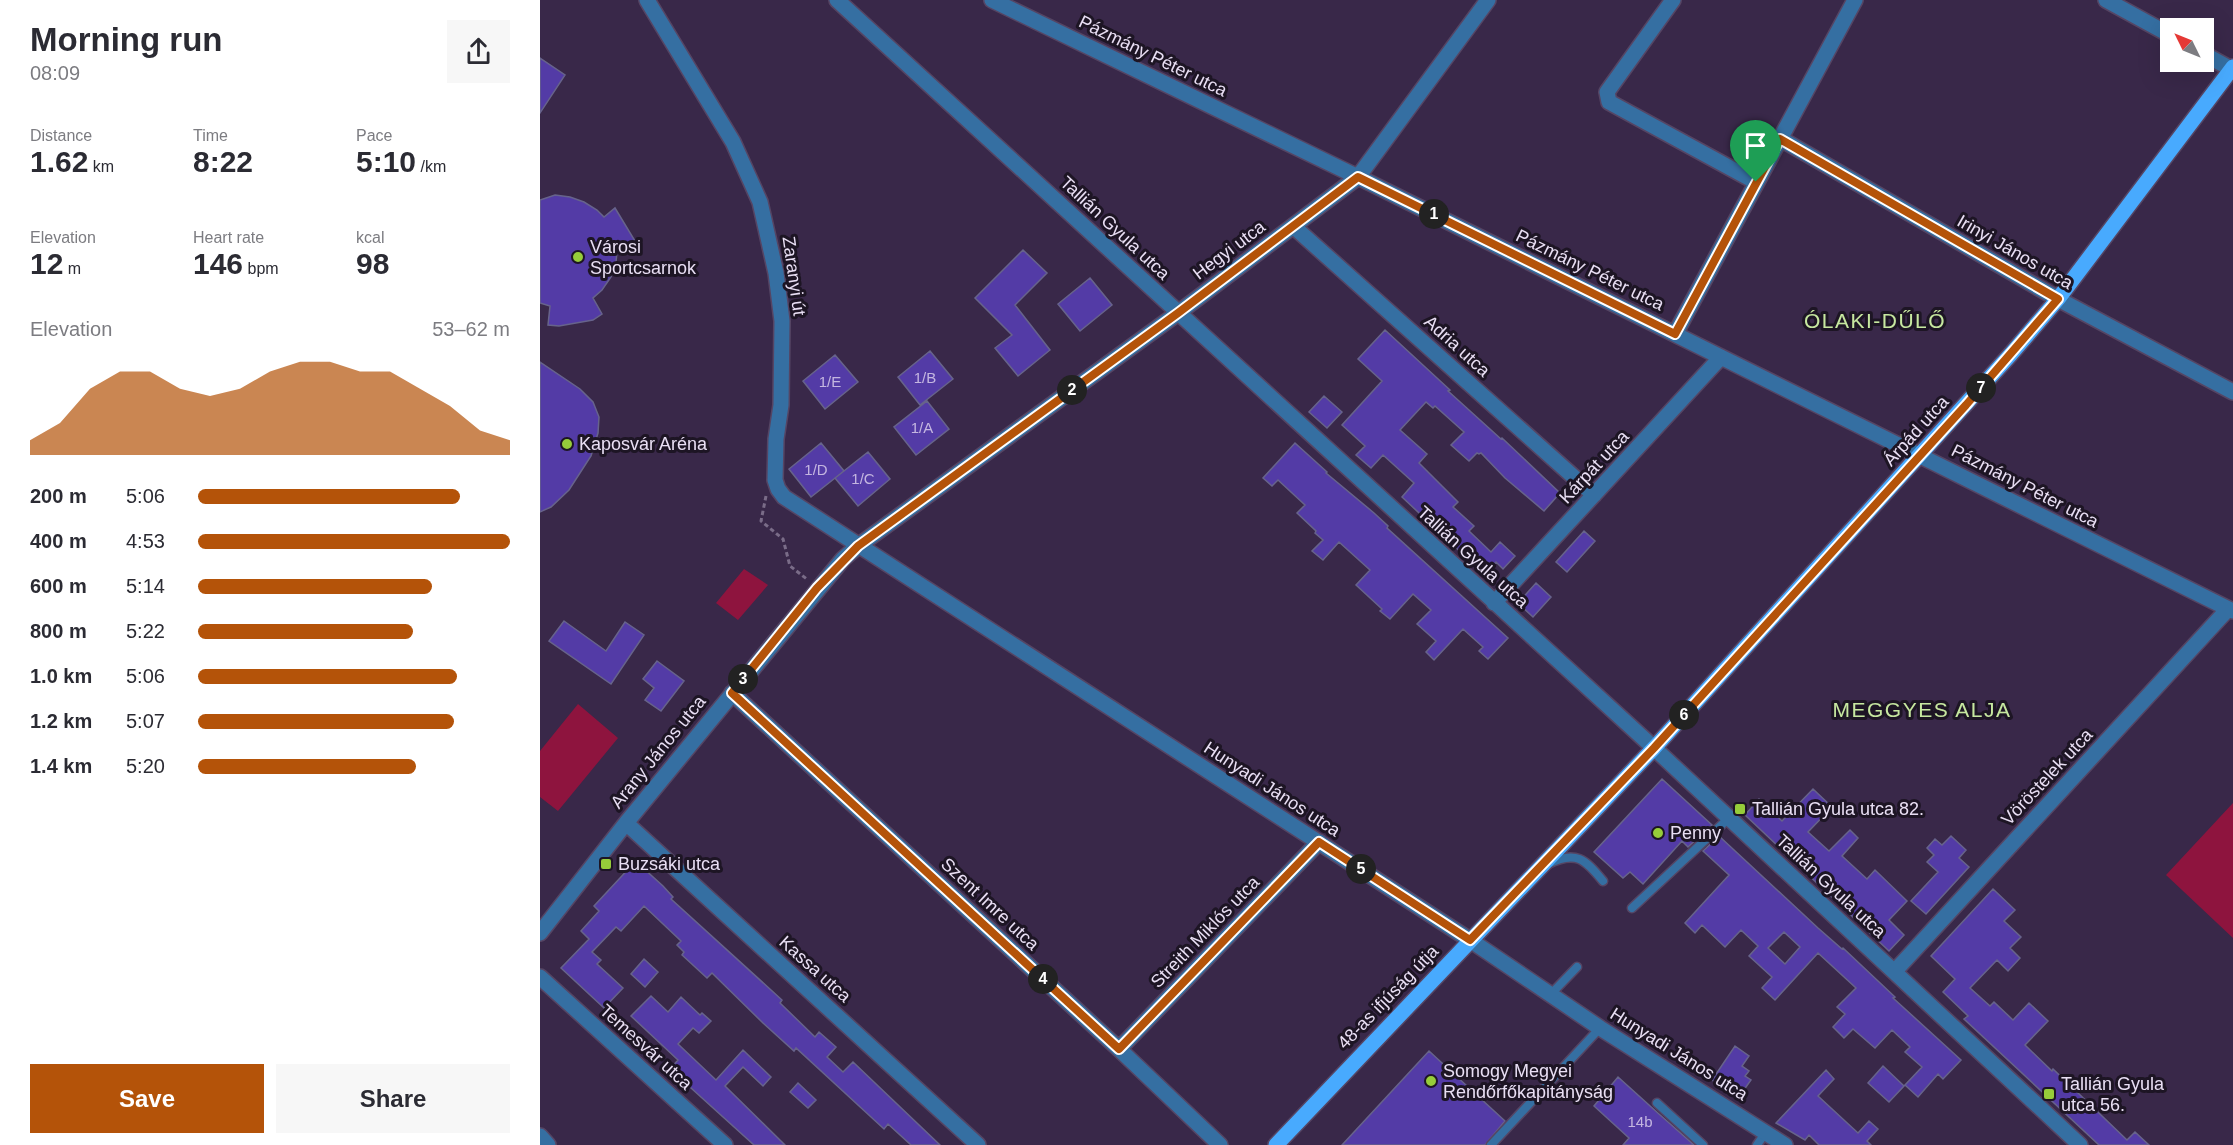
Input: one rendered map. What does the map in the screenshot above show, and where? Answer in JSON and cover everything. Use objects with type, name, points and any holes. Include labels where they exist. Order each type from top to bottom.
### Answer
[{"type":"main road","name":"Árpád utca","points":[[1654,748],[2058,299],[2233,69]]},
{"type":"main road","name":"48-as ifjúság útja","points":[[1276,1145],[1654,748]]},
{"type":"street","name":"Zaranyi út","points":[[646,0],[733,142],[760,202],[768,231],[782,321],[783,376],[775,480],[778,489],[784,496],[858,546]]},
{"type":"street","name":"Tallián Gyula utca","points":[[837,0],[1654,748],[2080,1145]]},
{"type":"street","name":"Pázmány Péter utca","points":[[992,0],[1358,177],[2230,610]]},
{"type":"street","name":"Hegyi utca","points":[[858,546],[1178,313],[1358,177],[1488,0]]},
{"type":"street","points":[[1673,0],[1607,92],[1609,102],[1756,182]]},
{"type":"street","points":[[1675,334],[1855,0]]},
{"type":"street","points":[[2106,0],[2160,30]]},
{"type":"street","points":[[2214,59],[2233,69]]},
{"type":"street","name":"Irinyi János utca","points":[[1780,139],[2058,299],[2233,392]]},
{"type":"street","name":"Adria utca","points":[[1293,226],[1594,495]]},
{"type":"street","name":"Kárpát utca","points":[[1494,603],[1721,357]]},
{"type":"street","name":"Arany János utca","points":[[540,933],[626,823],[817,588],[858,546]]},
{"type":"street","name":"Hunyadi János utca","points":[[858,546],[1470,940],[1761,1139],[1785,1145]]},
{"type":"street","name":"Vöröstelek utca","points":[[1895,971],[2230,610]]},
{"type":"street","name":"Szent Imre utca","points":[[732,693],[1220,1145]]},
{"type":"street","name":"Kassa utca","points":[[626,823],[978,1145]]},
{"type":"street","name":"Streith Miklós utca","points":[[1119,1049],[1319,842]]},
{"type":"street","name":"Temesvár utca","points":[[540,977],[725,1145]]},
{"type":"street","points":[[540,1136],[548,1145]]},
{"type":"lane","points":[[1632,908],[1729,818]]},
{"type":"lane","points":[[1539,868],[1565,858],[1577,857],[1588,864],[1603,881]]},
{"type":"lane","points":[[1551,994],[1576,967]]},
{"type":"lane","points":[[1491,1145],[1600,1028]]},
{"type":"lane","points":[[1657,1103],[1703,1145]]},
{"type":"path","points":[[766,488],[761,521],[783,539],[790,566],[817,588]]},
{"type":"shaded area","points":[[744,569],[768,585],[738,620],[716,603]]},
{"type":"shaded area","points":[[578,704],[618,738],[558,811],[540,797],[540,751]]},
{"type":"shaded area","points":[[2233,803],[2233,938],[2166,875]]},
{"type":"building","points":[[540,58],[565,75],[540,113]]},
{"type":"building","name":"Városi Sportcsarnok","points":[[555,195],[584,202],[604,217],[615,208],[635,241],[617,252],[611,277],[593,298],[602,314],[593,320],[559,326],[548,325],[550,306],[540,303],[540,200]]},
{"type":"building","points":[[1023,250],[1047,273],[1015,305],[1050,350],[1018,376],[995,348],[1012,335],[975,298]]},
{"type":"building","points":[[1090,278],[1112,305],[1080,331],[1058,304]]},
{"type":"building","points":[[1385,330],[1560,493],[1544,511],[1505,478],[1481,453],[1477,453],[1469,461],[1451,445],[1464,432],[1435,406],[1433,408],[1426,402],[1400,430],[1427,454],[1419,463],[1458,502],[1453,507],[1474,526],[1469,531],[1491,552],[1500,542],[1515,556],[1503,569],[1496,562],[1487,571],[1470,555],[1467,558],[1402,497],[1414,483],[1383,455],[1371,468],[1356,455],[1365,446],[1342,425],[1382,381],[1358,359]]},
{"type":"building","points":[[930,351],[953,379],[920,405],[898,377]]},
{"type":"building","points":[[835,355],[858,382],[825,409],[803,381]]},
{"type":"building","name":"Kaposvár Aréna","points":[[540,362],[580,389],[593,402],[599,417],[598,433],[591,456],[569,490],[551,507],[540,512]]},
{"type":"building","points":[[1324,396],[1342,412],[1327,428],[1309,412]]},
{"type":"building","points":[[927,401],[949,429],[916,455],[894,427]]},
{"type":"building","points":[[821,443],[844,471],[811,497],[789,469]]},
{"type":"building","points":[[1295,443],[1508,638],[1488,659],[1479,651],[1483,647],[1463,629],[1434,660],[1426,652],[1436,641],[1417,624],[1431,610],[1413,594],[1390,619],[1356,585],[1370,570],[1339,542],[1323,560],[1312,551],[1323,540],[1297,513],[1305,505],[1278,480],[1272,486],[1263,478]]},
{"type":"building","points":[[868,452],[890,479],[858,506],[835,478]]},
{"type":"building","points":[[1584,531],[1595,541],[1567,572],[1556,562]]},
{"type":"building","points":[[1536,583],[1551,597],[1533,617],[1518,603]]},
{"type":"building","points":[[564,621],[606,651],[625,622],[644,635],[611,684],[549,641]]},
{"type":"building","points":[[657,661],[684,681],[661,711],[645,700],[654,688],[643,679]]},
{"type":"building","name":"Penny","points":[[1662,779],[1712,825],[1688,847],[1682,841],[1643,884],[1630,872],[1623,878],[1594,852]]},
{"type":"building","points":[[1813,789],[1832,807],[1808,832],[1829,851],[1850,830],[1858,838],[1842,856],[1867,879],[1875,870],[1907,901],[1889,920],[1904,935],[1889,951],[1745,815],[1759,799],[1782,821]]},
{"type":"building","points":[[1719,836],[1818,928],[1843,948],[1895,997],[1893,998],[1961,1060],[1943,1079],[1938,1074],[1918,1097],[1905,1085],[1922,1067],[1905,1052],[1910,1047],[1892,1030],[1875,1048],[1853,1029],[1844,1038],[1833,1027],[1845,1014],[1837,1007],[1856,988],[1818,953],[1775,1000],[1762,988],[1772,977],[1749,956],[1758,946],[1741,930],[1725,947],[1702,925],[1695,933],[1685,923],[1729,875],[1703,851]],"holes":[[[1784,932],[1800,947],[1785,964],[1768,948]]]},
{"type":"building","points":[[1951,836],[1966,850],[1959,858],[1969,867],[1926,914],[1911,901],[1938,872],[1927,862],[1934,855],[1927,848],[1935,839],[1942,845]]},
{"type":"building","points":[[633,864],[641,871],[643,868],[663,886],[673,897],[671,899],[782,1000],[780,1003],[815,1037],[819,1032],[836,1047],[827,1057],[843,1072],[853,1062],[940,1145],[911,1145],[888,1124],[884,1129],[796,1048],[794,1051],[763,1023],[712,973],[707,978],[682,955],[684,952],[677,945],[681,941],[644,906],[621,931],[616,927],[592,952],[601,960],[597,964],[623,988],[604,1008],[561,968],[589,939],[581,931],[599,911],[594,906]]},
{"type":"building","points":[[1993,889],[2015,910],[2004,921],[2021,937],[2010,948],[2020,958],[2008,971],[1997,960],[1970,988],[1990,1006],[1994,1002],[2013,1020],[2029,1003],[2048,1021],[2025,1045],[2127,1140],[2135,1132],[2149,1145],[2099,1145],[1964,1019],[1968,1016],[1943,992],[1955,979],[1931,956]]},
{"type":"building","points":[[644,959],[658,972],[645,987],[631,974]]},
{"type":"building","points":[[651,996],[668,1012],[681,997],[700,1015],[702,1013],[711,1021],[699,1033],[693,1028],[678,1044],[716,1080],[743,1050],[771,1077],[763,1086],[743,1067],[725,1086],[785,1145],[754,1145],[670,1069],[678,1060],[631,1016]]},
{"type":"building","points":[[1735,1046],[1749,1056],[1742,1066],[1749,1071],[1745,1076],[1751,1080],[1741,1094],[1728,1085],[1725,1089],[1712,1080]]},
{"type":"building","name":"Somogy Megyei Rendőrfőkapitányság","points":[[1429,1051],[1505,1121],[1485,1145],[1342,1145]]},
{"type":"building","points":[[1883,1066],[1904,1086],[1889,1102],[1868,1083]]},
{"type":"building","points":[[1826,1070],[1834,1079],[1818,1096],[1858,1133],[1869,1121],[1878,1129],[1867,1141],[1871,1145],[1819,1145],[1809,1135],[1805,1140],[1776,1123]]},
{"type":"building","points":[[1618,1077],[1694,1145],[1623,1145],[1629,1138],[1594,1106]]},
{"type":"building","points":[[798,1083],[816,1100],[808,1108],[790,1092]]},
{"type":"place","name":"Városi Sportcsarnok","points":[[578,257]]},
{"type":"place","name":"Kaposvár Aréna","points":[[567,444]]},
{"type":"place","name":"Tallián Gyula utca 82.","points":[[1740,809]]},
{"type":"place","name":"Penny","points":[[1658,833]]},
{"type":"place","name":"Buzsáki utca","points":[[606,864]]},
{"type":"place","name":"Somogy Megyei Rendőrfőkapitányság","points":[[1431,1081]]},
{"type":"place","name":"Tallián Gyula utca 56.","points":[[2049,1094]]},
{"type":"district","name":"ÓLAKI-DŰLŐ","points":[[1875,321]]},
{"type":"district","name":"MEGGYES ALJA","points":[[1922,710]]},
{"type":"route","points":[[1780,139],[2058,299],[1966,405],[1654,748],[1470,940],[1319,842],[1119,1049],[732,693],[817,588],[858,546],[1178,313],[1358,177],[1675,334],[1756,182],[1780,139]]}]
